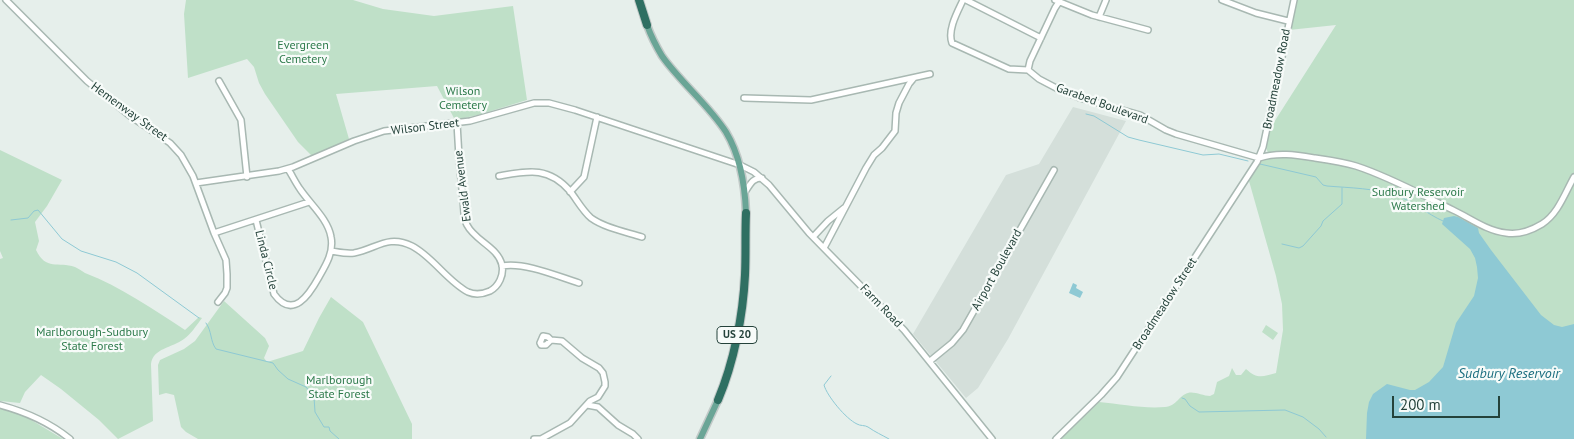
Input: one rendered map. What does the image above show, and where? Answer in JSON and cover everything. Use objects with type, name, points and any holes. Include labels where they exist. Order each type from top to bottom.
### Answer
[{"type":"highway","name":"US 20","points":[[639,0],[647,25]]},
{"type":"highway","name":"US 20","points":[[718,400],[732,356],[743,301],[746,213]]},
{"type":"main road","name":"US 20","points":[[647,25],[666,61],[726,132],[734,147],[740,165],[745,192],[746,213]]},
{"type":"main road","name":"US 20","points":[[700,439],[718,400]]},
{"type":"street","name":"Hemenway Street","points":[[6,0],[87,81],[124,111],[170,143],[181,155],[196,184],[226,260],[228,283],[225,293],[218,302]]},
{"type":"street","points":[[964,0],[1041,38]]},
{"type":"street","name":"Garabed Boulevard","points":[[964,0],[954,21],[950,40],[956,45],[1002,66],[1028,70],[1039,79],[1080,98],[1140,115],[1176,134],[1259,158]]},
{"type":"street","points":[[1099,17],[1106,0]]},
{"type":"street","points":[[1222,0],[1256,13],[1288,21]]},
{"type":"street","name":"Broadmeadow Road","points":[[1259,158],[1263,147],[1288,21],[1294,0]]},
{"type":"street","points":[[1028,70],[1030,61],[1057,1],[1099,17],[1148,30]]},
{"type":"street","points":[[744,98],[811,100],[930,74]]},
{"type":"street","points":[[824,248],[874,155],[895,131],[897,110],[904,92],[914,78]]},
{"type":"street","points":[[219,81],[241,120],[247,177]]},
{"type":"street","name":"Wilson Street","points":[[196,184],[288,169],[376,133],[457,123],[526,104],[542,102],[572,109],[702,154],[740,165]]},
{"type":"street","points":[[570,192],[584,177],[597,117]]},
{"type":"street","name":"Ewald Avenue","points":[[457,123],[460,176],[466,224],[475,236],[499,257],[502,266]]},
{"type":"street","points":[[1259,158],[1270,155],[1294,154],[1334,160],[1357,166],[1416,192],[1490,229],[1513,234],[1536,227],[1549,218],[1574,177]]},
{"type":"street","name":"Broadmeadow Street","points":[[1056,439],[1117,377],[1259,158]]},
{"type":"street","name":"Farm Road","points":[[740,165],[762,178],[813,237],[893,318],[992,439]]},
{"type":"street","points":[[288,169],[330,231],[331,251],[352,253],[386,241],[406,243],[419,251],[468,292],[476,294],[485,293],[495,288],[500,280],[502,266],[511,265],[579,283]]},
{"type":"street","name":"Airport Boulevard","points":[[930,361],[952,343],[963,330],[1054,170]]},
{"type":"street","points":[[499,176],[531,171],[550,174],[561,182],[593,219],[642,237]]},
{"type":"street","points":[[745,192],[752,181],[762,178]]},
{"type":"street","points":[[214,233],[309,202]]},
{"type":"street","points":[[813,237],[846,206]]},
{"type":"street","name":"Linda Circle","points":[[256,220],[274,294],[279,301],[294,304],[303,301],[315,285],[331,251]]},
{"type":"street","points":[[534,439],[541,439],[570,422],[598,397],[605,386],[603,373],[598,368],[582,358],[562,341],[551,340]]},
{"type":"street","points":[[598,397],[598,407]]},
{"type":"street","points":[[0,405],[37,418],[70,439]]},
{"type":"street","points":[[587,405],[598,407],[618,425],[638,439]]},
{"type":"shaded area","points":[[1073,107],[1126,121],[1008,339],[978,388],[966,398],[913,334],[1006,175],[1039,164]]},
{"type":"green space","name":"Evergreen Cemetery","points":[[186,0],[353,0],[383,9],[434,16],[513,6],[527,100],[455,120],[437,86],[336,94],[349,139],[312,156],[298,142],[265,94],[254,67],[247,59],[188,78],[184,14]]},
{"type":"green space","name":"Sudbury Reservoir Watershed","points":[[1296,0],[1574,0],[1574,439],[1061,439],[1099,402],[1141,407],[1165,407],[1172,405],[1188,393],[1210,396],[1214,394],[1217,382],[1229,376],[1232,368],[1236,375],[1241,375],[1246,369],[1260,376],[1276,373],[1283,330],[1282,304],[1249,181],[1261,160],[1268,153],[1266,147],[1269,130],[1336,25],[1289,30]]},
{"type":"green space","name":"Marlborough-Sudbury State Forest","points":[[0,150],[62,180],[35,222],[39,241],[36,250],[44,261],[75,267],[149,306],[185,330],[199,317],[202,318],[187,337],[159,351],[152,359],[153,421],[118,439],[99,420],[41,375],[25,392],[20,403],[0,401],[0,259],[3,258],[0,251]]},
{"type":"green space","name":"Marlborough State Forest","points":[[331,297],[363,322],[412,424],[412,439],[198,439],[181,427],[174,395],[166,393],[159,395],[158,365],[160,360],[184,349],[195,341],[224,301],[265,338],[269,346],[264,358],[267,362],[303,351]]},
{"type":"green space","points":[[1266,325],[1278,333],[1273,340],[1262,332]]},
{"type":"green space","points":[[0,409],[23,413],[23,415],[63,439],[0,439]]},
{"type":"water","name":"Sudbury Reservoir","points":[[1454,216],[1478,228],[1479,233],[1491,250],[1541,315],[1554,325],[1562,327],[1574,324],[1574,439],[1366,439],[1367,413],[1373,394],[1387,384],[1415,390],[1429,382],[1443,367],[1456,323],[1474,296],[1478,278],[1475,258],[1470,249],[1442,224],[1444,218]]},
{"type":"water","points":[[1073,283],[1077,285],[1076,288],[1083,292],[1080,298],[1069,293]]},
{"type":"waterway","points":[[1086,114],[1094,116],[1128,137],[1203,155],[1219,154],[1248,161]]},
{"type":"waterway","points":[[1260,164],[1316,177],[1323,185],[1327,186],[1389,193],[1410,201],[1443,221]]},
{"type":"waterway","points":[[1282,244],[1299,248],[1303,246],[1321,226],[1323,221],[1342,204],[1342,188]]},
{"type":"waterway","points":[[11,220],[28,218],[34,211],[38,210],[62,239],[81,251],[116,262],[137,273],[199,318]]},
{"type":"waterway","points":[[206,323],[216,349],[273,363],[288,379],[306,387],[314,397],[315,412],[324,427],[329,427],[330,431],[339,439]]},
{"type":"waterway","points":[[831,376],[824,385],[833,401],[843,412],[857,424],[867,426],[889,439]]},
{"type":"waterway","points":[[1182,398],[1199,412],[1285,410],[1303,417],[1326,437]]},
{"type":"park label","name":"Wilson Cemetery","points":[[463,99]]}]
